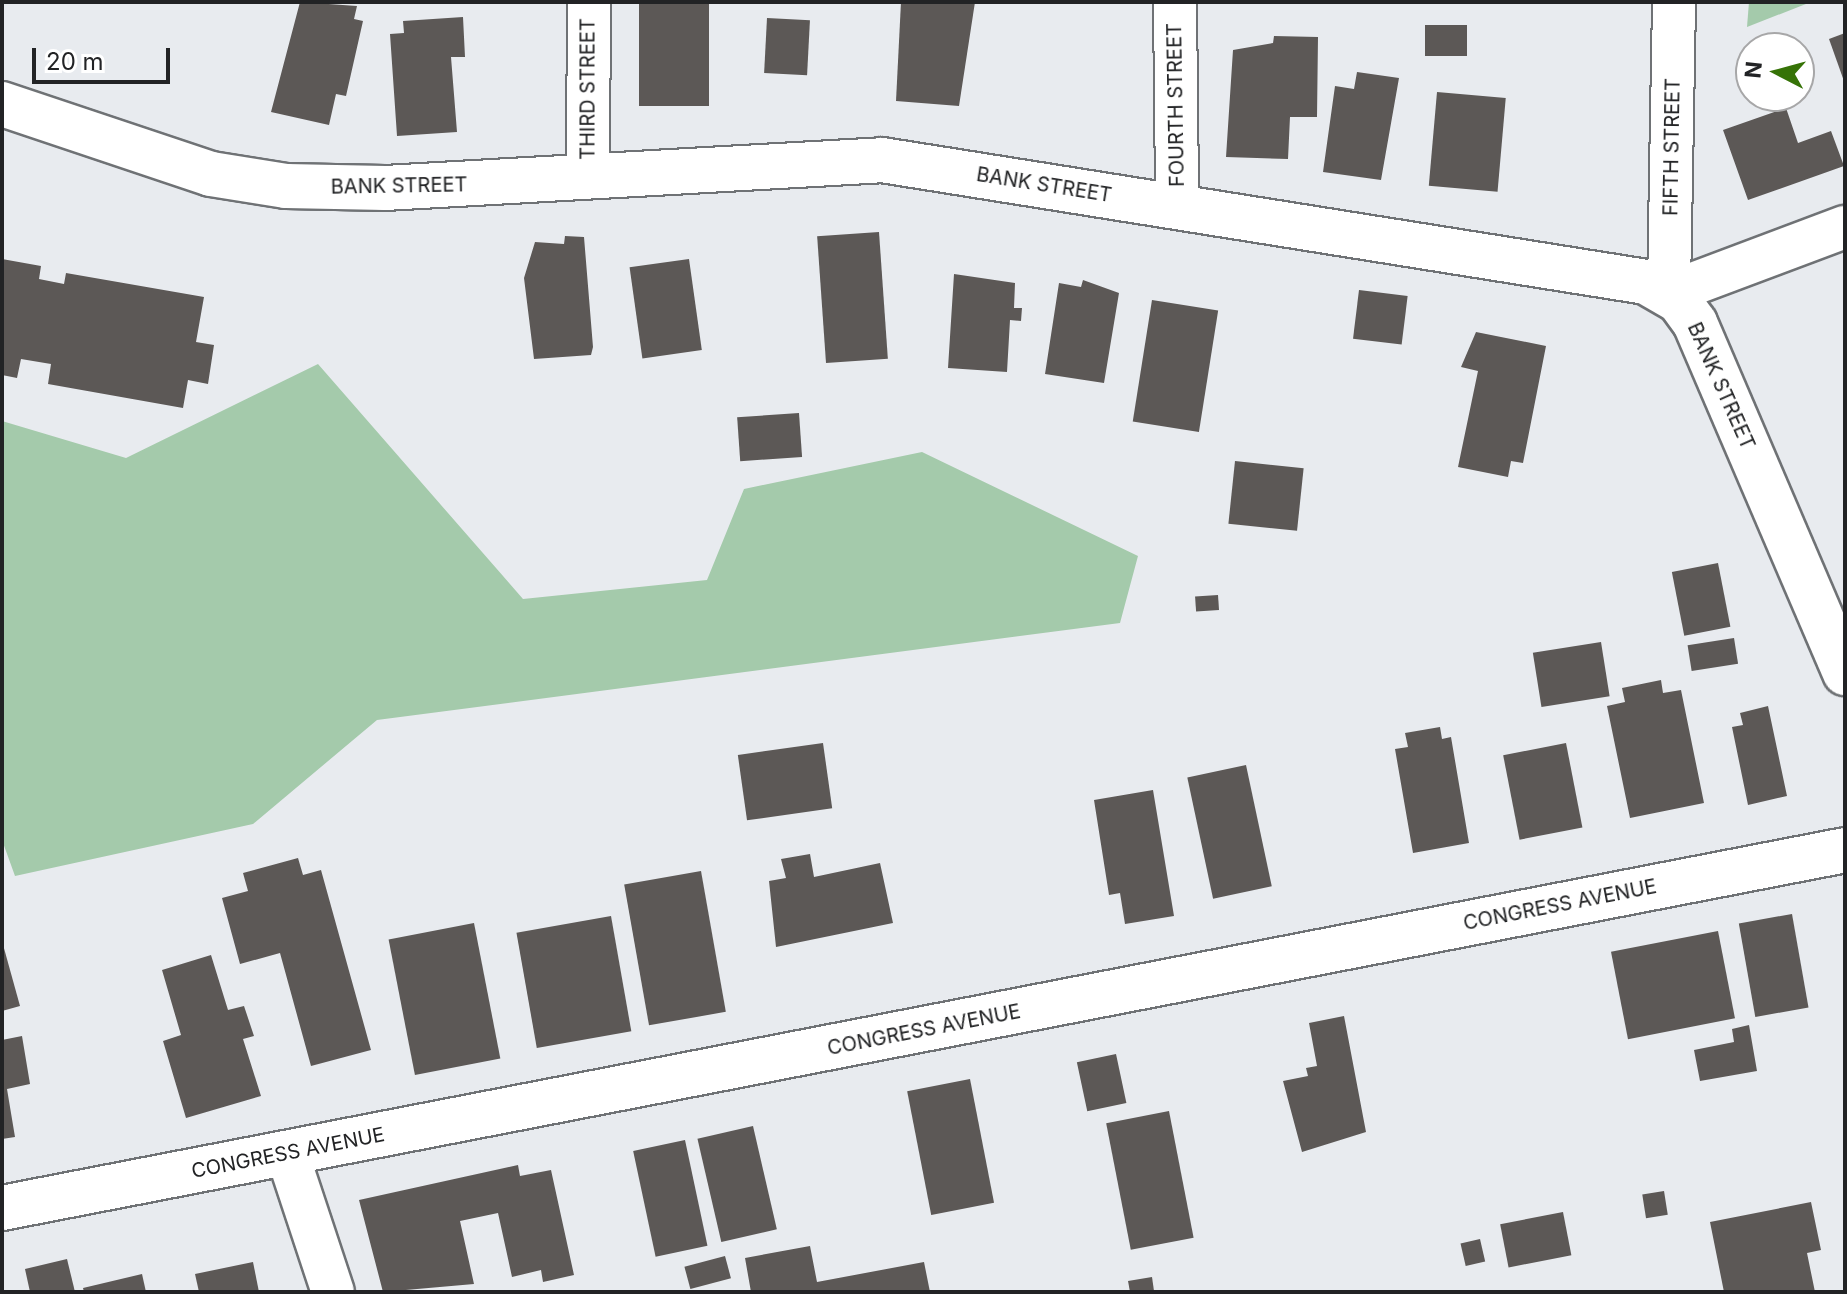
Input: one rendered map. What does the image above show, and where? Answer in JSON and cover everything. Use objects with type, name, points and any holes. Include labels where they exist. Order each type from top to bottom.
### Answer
[{"type":"street","name":"THIRD STREET","points":[[588,177],[589,2]]},
{"type":"street","name":"FOURTH STREET","points":[[1175,2],[1177,207]]},
{"type":"street","name":"FIFTH STREET","points":[[1669,293],[1674,2]]},
{"type":"street","name":"BANK STREET","points":[[2,104],[211,174],[272,184],[385,188],[882,160],[1613,275],[1669,293],[1695,323],[1845,673]]},
{"type":"street","points":[[1669,293],[1845,227]]},
{"type":"street","name":"CONGRESS AVENUE","points":[[2,1208],[1845,850]]},
{"type":"street","points":[[287,1153],[333,1292]]},
{"type":"green space","points":[[1749,2],[1811,2],[1747,27]]},
{"type":"green space","points":[[318,364],[523,599],[707,580],[744,489],[922,452],[1138,556],[1120,623],[377,720],[253,824],[15,876],[2,840],[2,421],[126,458]]},
{"type":"building","points":[[300,2],[357,6],[354,19],[363,21],[346,96],[336,94],[329,125],[271,112]]},
{"type":"building","points":[[639,2],[709,2],[709,106],[639,106]]},
{"type":"building","points":[[901,2],[975,2],[959,106],[896,101]]},
{"type":"building","points":[[463,17],[465,57],[451,57],[457,132],[397,136],[390,34],[404,33],[403,21]]},
{"type":"building","points":[[767,18],[810,20],[807,75],[764,73]]},
{"type":"building","points":[[1425,25],[1467,25],[1467,56],[1425,56]]},
{"type":"building","points":[[1845,33],[1845,84],[1829,39]]},
{"type":"building","points":[[1274,36],[1318,37],[1317,117],[1290,117],[1288,159],[1226,157],[1233,50],[1273,43]]},
{"type":"building","points":[[1357,72],[1399,78],[1381,180],[1323,172],[1335,86],[1354,89]]},
{"type":"building","points":[[1437,92],[1506,98],[1498,192],[1429,186]]},
{"type":"building","points":[[1775,112],[1787,112],[1798,143],[1831,131],[1844,166],[1748,200],[1723,130]]},
{"type":"building","points":[[879,232],[888,359],[826,363],[817,236]]},
{"type":"building","points":[[565,236],[584,237],[593,347],[591,355],[534,359],[524,278],[535,242],[564,244]]},
{"type":"building","points":[[2,259],[41,266],[39,279],[64,284],[66,273],[204,297],[196,342],[214,345],[208,384],[188,380],[183,408],[48,384],[51,364],[21,359],[17,378],[2,375]]},
{"type":"building","points":[[689,259],[702,350],[642,358],[630,267]]},
{"type":"building","points":[[954,274],[1015,283],[1014,308],[1022,308],[1021,321],[1010,320],[1007,372],[948,368]]},
{"type":"building","points":[[1083,280],[1119,293],[1104,383],[1045,374],[1059,283],[1081,287]]},
{"type":"building","points":[[1359,290],[1408,296],[1402,345],[1353,339]]},
{"type":"building","points":[[1152,300],[1218,310],[1199,432],[1133,421]]},
{"type":"building","points":[[1476,332],[1546,346],[1523,463],[1511,461],[1508,477],[1458,467],[1478,371],[1461,367]]},
{"type":"building","points":[[799,413],[802,457],[740,461],[737,417]]},
{"type":"building","points":[[1235,461],[1304,468],[1297,531],[1228,524]]},
{"type":"building","points":[[1718,563],[1730,627],[1684,636],[1672,572]]},
{"type":"building","points":[[1218,595],[1219,610],[1196,612],[1195,597]]},
{"type":"building","points":[[1734,638],[1738,664],[1692,671],[1688,645]]},
{"type":"building","points":[[1601,642],[1610,696],[1541,707],[1533,653]]},
{"type":"building","points":[[1661,680],[1663,693],[1681,690],[1704,803],[1630,818],[1607,706],[1625,702],[1622,688]]},
{"type":"building","points":[[1768,706],[1787,796],[1748,805],[1732,727],[1743,725],[1740,713]]},
{"type":"building","points":[[1440,727],[1442,739],[1451,737],[1469,843],[1413,853],[1395,749],[1408,747],[1405,733]]},
{"type":"building","points":[[823,743],[832,808],[747,820],[738,755]]},
{"type":"building","points":[[1566,743],[1582,827],[1520,840],[1503,755]]},
{"type":"building","points":[[1246,765],[1272,886],[1213,899],[1187,777]]},
{"type":"building","points":[[1153,790],[1174,916],[1125,924],[1120,893],[1109,895],[1094,800]]},
{"type":"building","points":[[810,854],[814,877],[880,863],[893,923],[776,947],[769,881],[786,878],[781,859]]},
{"type":"building","points":[[298,858],[303,875],[321,870],[371,1050],[311,1066],[280,953],[240,964],[222,898],[248,891],[243,873]]},
{"type":"building","points":[[701,871],[726,1012],[649,1025],[624,885]]},
{"type":"building","points":[[1792,914],[1808,1008],[1755,1017],[1739,923]]},
{"type":"building","points":[[611,916],[631,1031],[537,1048],[516,933]]},
{"type":"building","points":[[474,923],[500,1058],[415,1075],[389,940]]},
{"type":"building","points":[[1718,931],[1735,1018],[1628,1039],[1611,952]]},
{"type":"building","points":[[2,941],[20,1006],[2,1011]]},
{"type":"building","points":[[211,955],[228,1010],[244,1006],[254,1036],[243,1039],[261,1096],[186,1118],[163,1041],[181,1035],[162,970]]},
{"type":"building","points":[[1344,1016],[1366,1132],[1302,1152],[1283,1081],[1308,1076],[1306,1068],[1317,1066],[1309,1023]]},
{"type":"building","points":[[1749,1025],[1757,1071],[1700,1081],[1694,1050],[1734,1042],[1732,1029]]},
{"type":"building","points":[[22,1036],[30,1084],[7,1089],[15,1137],[2,1139],[2,1040]]},
{"type":"building","points":[[1116,1054],[1126,1103],[1087,1111],[1077,1062]]},
{"type":"building","points":[[970,1079],[994,1203],[931,1215],[907,1091]]},
{"type":"building","points":[[1169,1111],[1194,1238],[1131,1250],[1106,1123]]},
{"type":"building","points":[[753,1126],[777,1229],[721,1242],[697,1139]]},
{"type":"building","points":[[685,1140],[707,1246],[656,1257],[633,1151]]},
{"type":"building","points":[[518,1165],[520,1176],[551,1170],[574,1275],[543,1282],[541,1270],[512,1277],[498,1213],[460,1221],[474,1284],[383,1292],[359,1200]]},
{"type":"building","points":[[1664,1191],[1668,1215],[1646,1218],[1642,1194]]},
{"type":"building","points":[[1811,1202],[1821,1250],[1807,1253],[1815,1292],[1724,1292],[1710,1222]]},
{"type":"building","points":[[1563,1212],[1571,1255],[1509,1267],[1500,1224]]},
{"type":"building","points":[[1480,1239],[1485,1261],[1466,1266],[1461,1243]]},
{"type":"building","points":[[810,1246],[817,1282],[924,1262],[930,1292],[751,1292],[745,1258]]},
{"type":"building","points":[[725,1256],[731,1278],[690,1289],[684,1267]]},
{"type":"building","points":[[67,1259],[75,1292],[30,1292],[25,1269]]},
{"type":"building","points":[[253,1262],[259,1292],[199,1292],[195,1274]]},
{"type":"building","points":[[142,1274],[146,1292],[84,1292],[83,1288]]},
{"type":"building","points":[[1152,1277],[1154,1291],[1130,1292],[1128,1281]]}]
